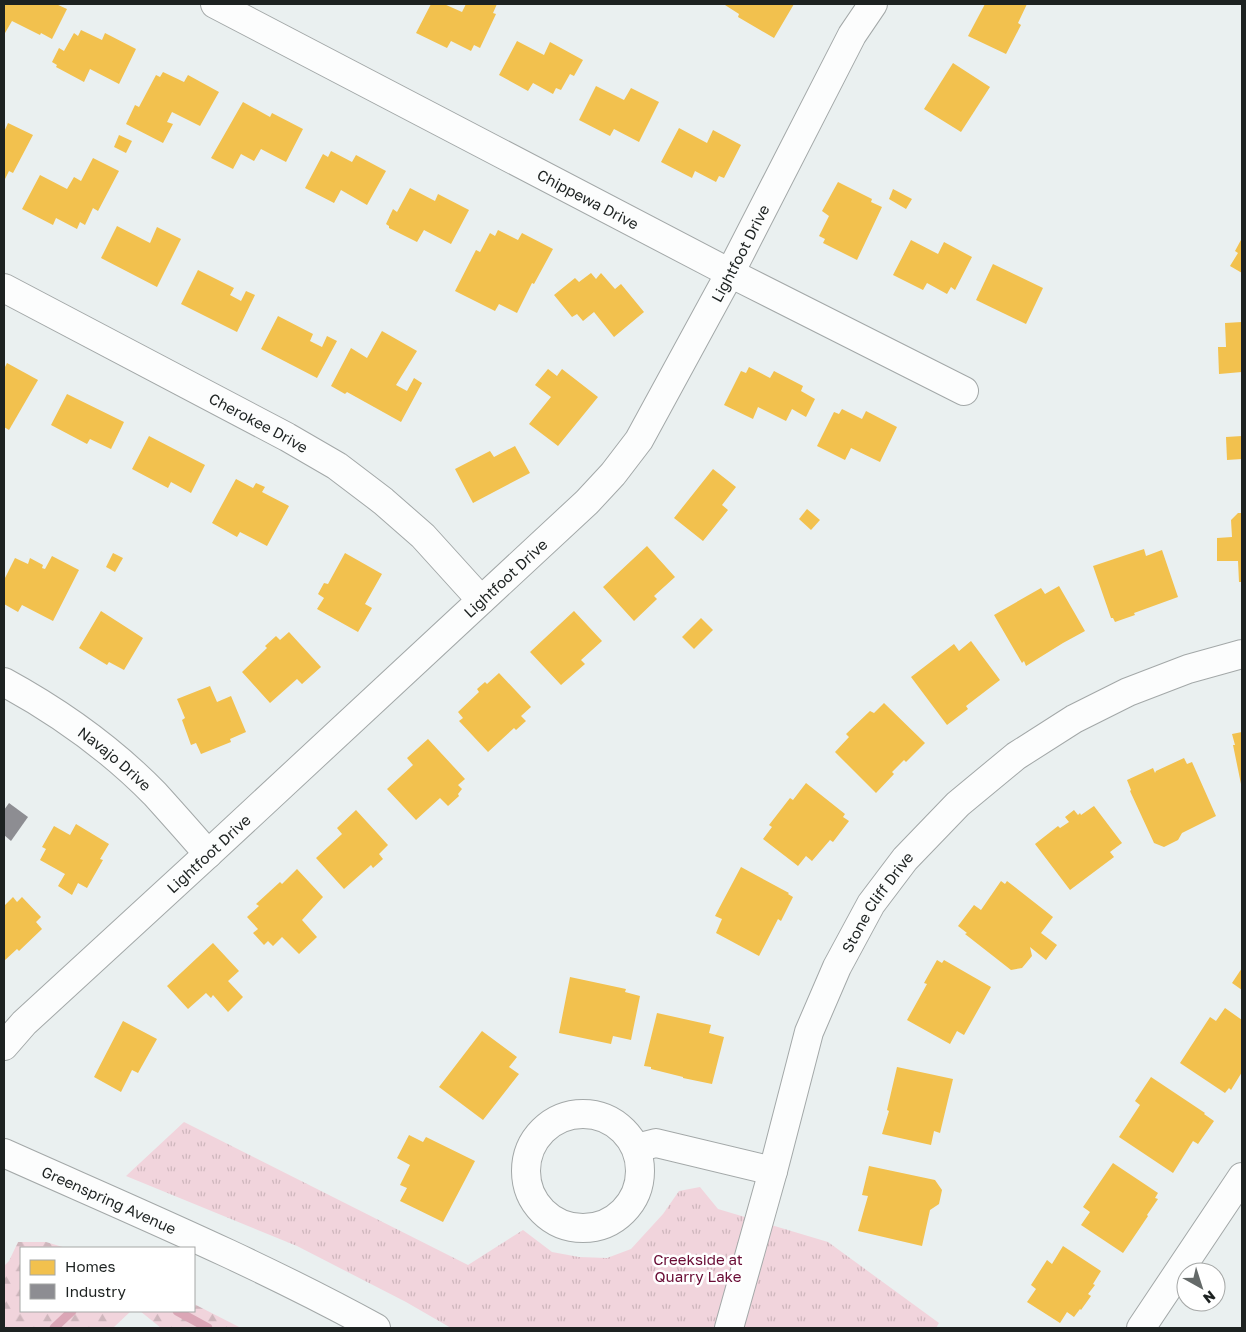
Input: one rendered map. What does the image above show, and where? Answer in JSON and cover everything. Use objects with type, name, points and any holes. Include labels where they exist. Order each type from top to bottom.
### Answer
[{"type":"street","name":"Chippewa Drive","points":[[214,4],[730,272],[964,391]]},
{"type":"street","name":"Lightfoot Drive","points":[[4,1046],[24,1023],[587,502],[613,474],[640,440],[730,272],[852,35],[873,4]]},
{"type":"street","name":"Cherokee Drive","points":[[4,288],[287,437],[337,466],[383,501],[423,536],[481,600]]},
{"type":"street","name":"Stone Cliff Drive","points":[[730,1328],[809,1032],[834,975],[871,904],[905,859],[958,804],[1016,756],[1074,719],[1128,692],[1180,672],[1242,654]]},
{"type":"street","name":"Navajo Drive","points":[[4,682],[75,726],[117,760],[154,793],[208,854]]},
{"type":"street","points":[[576,1114],[591,1114],[606,1118],[619,1126],[629,1136],[636,1148],[641,1170],[638,1187],[631,1203],[619,1216],[604,1225],[587,1229],[569,1227],[553,1221],[540,1210],[530,1195],[526,1180],[529,1150],[537,1137],[548,1126],[561,1118],[576,1114]]},
{"type":"street","points":[[636,1148],[656,1143],[773,1171]]},
{"type":"street","name":"Greenspring Avenue","points":[[4,1153],[238,1258],[327,1301],[376,1328]]},
{"type":"street","points":[[1141,1328],[1242,1177]]},
{"type":"green space","name":"Creekside at Quarry Lake","points":[[184,1122],[468,1265],[523,1230],[552,1252],[579,1257],[607,1258],[631,1249],[663,1214],[679,1191],[700,1187],[718,1209],[828,1242],[939,1323],[936,1328],[451,1328],[406,1302],[297,1246],[126,1176]]},
{"type":"green space","points":[[18,1242],[46,1242],[63,1247],[20,1247],[20,1312],[130,1312],[113,1328],[4,1328],[4,1266],[9,1261]]},
{"type":"green space","points":[[195,1305],[241,1328],[161,1328],[141,1312],[195,1312]]},
{"type":"building: Homes","points":[[4,4],[56,4],[67,9],[52,39],[12,21],[5,33]]},
{"type":"building: Homes","points":[[431,4],[444,4],[462,12],[466,4],[497,4],[493,13],[496,14],[480,48],[474,45],[471,51],[451,41],[447,48],[416,33]]},
{"type":"building: Homes","points":[[726,4],[794,4],[774,38],[738,17],[739,14]]},
{"type":"building: Homes","points":[[985,4],[1027,4],[1018,23],[1021,25],[1006,54],[968,36]]},
{"type":"building: Homes","points":[[81,30],[102,40],[105,33],[136,49],[119,84],[90,69],[84,82],[56,67],[57,65],[52,62],[59,48],[64,51],[74,33],[78,36]]},
{"type":"building: Homes","points":[[517,41],[544,55],[550,42],[583,60],[574,76],[570,74],[561,90],[556,88],[553,94],[533,83],[528,91],[499,75]]},
{"type":"building: Homes","points":[[953,63],[990,87],[961,132],[924,109]]},
{"type":"building: Homes","points":[[163,72],[184,82],[188,75],[219,92],[200,126],[172,112],[167,122],[173,124],[163,143],[126,124],[135,105],[139,107],[156,75],[160,77]]},
{"type":"building: Homes","points":[[596,86],[624,100],[631,88],[659,102],[639,142],[614,129],[610,136],[579,120]]},
{"type":"building: Homes","points":[[243,102],[270,117],[272,113],[303,129],[286,162],[261,149],[254,161],[241,154],[233,169],[211,158]]},
{"type":"building: Homes","points":[[8,123],[33,135],[13,173],[9,171],[4,181],[4,132]]},
{"type":"building: Homes","points":[[679,128],[707,143],[713,130],[741,145],[724,178],[719,176],[716,182],[695,171],[692,178],[661,162]]},
{"type":"building: Homes","points":[[119,135],[132,141],[126,153],[114,147]]},
{"type":"building: Homes","points":[[331,151],[352,162],[356,155],[386,171],[367,205],[341,190],[334,203],[305,188],[323,154],[328,157]]},
{"type":"building: Homes","points":[[93,158],[119,171],[98,211],[93,208],[85,225],[80,222],[77,229],[56,218],[53,225],[22,209],[40,175],[67,189],[74,177],[81,181]]},
{"type":"building: Homes","points":[[838,182],[872,199],[871,202],[882,207],[857,260],[823,243],[825,239],[819,236],[829,216],[822,211]]},
{"type":"building: Homes","points":[[410,188],[435,201],[438,194],[469,210],[451,244],[424,230],[417,242],[389,228],[386,224],[393,209],[397,212]]},
{"type":"building: Homes","points":[[893,189],[912,199],[906,209],[889,199]]},
{"type":"building: Homes","points":[[117,226],[150,243],[157,227],[181,239],[157,287],[101,258]]},
{"type":"building: Homes","points":[[498,230],[518,240],[522,233],[553,249],[534,284],[532,283],[517,313],[499,304],[495,311],[455,291],[476,250],[480,252],[490,233],[495,236]]},
{"type":"building: Homes","points":[[1242,238],[1242,273],[1230,266],[1238,253],[1235,251]]},
{"type":"building: Homes","points":[[911,240],[938,254],[944,242],[972,257],[955,290],[951,287],[947,294],[927,283],[923,290],[893,275]]},
{"type":"building: Homes","points":[[993,264],[1043,288],[1026,324],[976,300]]},
{"type":"building: Homes","points":[[198,270],[234,288],[230,295],[241,301],[246,291],[255,295],[237,332],[181,304]]},
{"type":"building: Homes","points":[[591,273],[596,279],[601,273],[615,289],[621,284],[644,312],[614,337],[594,312],[583,321],[577,314],[572,317],[554,295],[575,278],[579,282]]},
{"type":"building: Homes","points":[[278,316],[313,334],[310,341],[322,347],[327,336],[337,341],[317,378],[261,349]]},
{"type":"building: Homes","points":[[1242,322],[1242,372],[1219,374],[1218,347],[1226,347],[1225,323]]},
{"type":"building: Homes","points":[[382,331],[417,351],[396,385],[407,391],[414,378],[422,383],[401,422],[347,392],[345,394],[331,386],[351,348],[367,358]]},
{"type":"building: Homes","points":[[7,363],[38,380],[9,430],[4,427],[4,369]]},
{"type":"building: Homes","points":[[749,367],[770,378],[774,371],[803,386],[801,391],[815,399],[806,417],[792,409],[786,421],[758,407],[753,419],[724,405],[741,371],[746,373]]},
{"type":"building: Homes","points":[[548,369],[557,376],[562,369],[598,397],[558,446],[529,424],[551,397],[535,385]]},
{"type":"building: Homes","points":[[67,394],[124,422],[111,449],[90,439],[87,444],[51,425]]},
{"type":"building: Homes","points":[[842,409],[862,419],[866,411],[897,427],[880,462],[851,448],[845,460],[817,446],[834,412],[839,414]]},
{"type":"building: Homes","points":[[149,436],[205,465],[191,493],[171,482],[168,488],[132,469]]},
{"type":"building: Homes","points":[[1242,436],[1242,459],[1227,460],[1226,437]]},
{"type":"building: Homes","points":[[515,446],[530,473],[473,503],[455,469],[490,451],[494,457]]},
{"type":"building: Homes","points":[[713,469],[736,487],[722,505],[728,510],[703,541],[674,518]]},
{"type":"building: Homes","points":[[236,479],[253,488],[256,483],[265,487],[262,492],[289,506],[267,546],[240,532],[237,537],[212,523]]},
{"type":"building: Homes","points":[[807,509],[820,520],[811,530],[799,519]]},
{"type":"building: Homes","points":[[1238,513],[1242,513],[1242,582],[1239,582],[1238,561],[1217,561],[1217,538],[1232,537],[1231,520]]},
{"type":"building: Homes","points":[[647,546],[675,577],[654,596],[657,599],[634,621],[603,587]]},
{"type":"building: Homes","points":[[1144,549],[1146,556],[1162,550],[1178,597],[1115,622],[1111,618],[1093,566]]},
{"type":"building: Homes","points":[[113,553],[123,558],[115,572],[106,567]]},
{"type":"building: Homes","points":[[345,553],[382,574],[365,604],[372,608],[358,632],[317,609],[324,598],[318,594],[324,583],[328,584]]},
{"type":"building: Homes","points":[[52,556],[79,570],[53,621],[22,605],[18,612],[4,604],[4,580],[15,558],[28,564],[30,558],[43,565],[42,568],[45,569]]},
{"type":"building: Homes","points":[[1059,586],[1085,631],[1026,666],[1024,661],[1022,663],[994,615],[1041,588],[1045,594]]},
{"type":"building: Homes","points":[[101,611],[143,638],[124,670],[109,662],[107,665],[79,648]]},
{"type":"building: Homes","points":[[574,611],[602,641],[581,660],[585,664],[561,685],[530,652]]},
{"type":"building: Homes","points":[[701,618],[713,630],[694,649],[682,637]]},
{"type":"building: Homes","points":[[289,632],[321,667],[302,684],[297,679],[270,703],[242,672],[267,648],[265,646],[276,636],[280,640]]},
{"type":"building: Homes","points":[[971,641],[1000,680],[966,706],[968,709],[947,725],[911,677],[954,644],[959,651]]},
{"type":"building: Homes","points":[[499,673],[531,707],[521,716],[526,721],[516,730],[514,728],[488,752],[459,721],[463,718],[458,712],[479,692],[477,689],[485,682],[487,684]]},
{"type":"building: Homes","points":[[210,686],[217,702],[231,696],[246,732],[230,739],[231,742],[201,754],[196,743],[191,745],[182,720],[185,718],[177,699]]},
{"type":"building: Homes","points":[[884,703],[925,743],[906,762],[904,760],[892,772],[894,774],[876,793],[835,752],[849,737],[846,734],[870,711],[874,713]]},
{"type":"building: Homes","points":[[1242,732],[1242,784],[1241,784],[1232,734]]},
{"type":"building: Homes","points":[[428,739],[465,779],[458,785],[462,789],[458,794],[459,796],[448,806],[440,798],[416,820],[387,789],[413,765],[407,758]]},
{"type":"building: Homes","points":[[1184,758],[1187,764],[1192,762],[1216,816],[1182,833],[1178,840],[1164,847],[1154,843],[1130,791],[1127,780],[1153,768],[1155,773]]},
{"type":"building: Homes","points":[[806,783],[845,814],[843,817],[849,821],[833,842],[830,840],[812,861],[806,856],[798,866],[763,839],[772,827],[769,825],[790,798],[793,800]]},
{"type":"building: Homes","points":[[1094,806],[1122,843],[1110,852],[1114,857],[1070,890],[1035,844],[1058,826],[1060,828],[1069,822],[1065,817],[1074,810],[1078,815],[1080,813],[1081,815]]},
{"type":"building: Homes","points":[[356,810],[388,845],[379,854],[383,859],[373,868],[371,865],[344,889],[316,858],[342,834],[337,828]]},
{"type":"building: Homes","points":[[76,824],[109,844],[100,859],[103,860],[87,888],[78,883],[72,895],[58,886],[65,874],[40,860],[46,849],[42,847],[54,826],[70,835]]},
{"type":"building: Homes","points":[[741,867],[793,897],[781,921],[778,919],[759,956],[716,933],[722,919],[715,916]]},
{"type":"building: Homes","points":[[297,869],[323,897],[302,920],[317,937],[299,954],[282,937],[273,946],[268,941],[264,945],[253,933],[258,929],[247,917],[259,906],[256,904],[280,882],[282,884]]},
{"type":"building: Homes","points":[[1001,881],[1005,884],[1007,881],[1053,917],[1041,933],[1057,945],[1046,960],[1030,947],[1032,956],[1022,968],[1011,970],[965,934],[967,933],[958,926],[974,905],[981,910]]},
{"type":"building: Homes","points":[[13,897],[17,902],[22,897],[41,917],[36,922],[42,929],[19,951],[17,949],[4,961],[4,906]]},
{"type":"building: Homes","points":[[213,943],[239,971],[228,981],[243,997],[228,1012],[213,995],[211,998],[206,993],[188,1009],[167,986]]},
{"type":"building: Homes","points":[[937,960],[942,963],[944,960],[991,987],[964,1035],[957,1031],[950,1044],[907,1020],[927,984],[924,983]]},
{"type":"building: Homes","points":[[1242,968],[1242,990],[1232,983]]},
{"type":"building: Homes","points":[[570,977],[626,989],[625,992],[640,996],[631,1040],[613,1036],[611,1044],[559,1033]]},
{"type":"building: Homes","points":[[1225,1008],[1242,1020],[1242,1072],[1231,1090],[1229,1088],[1225,1093],[1180,1063],[1210,1017],[1216,1021]]},
{"type":"building: Homes","points":[[657,1013],[711,1025],[709,1033],[724,1037],[712,1084],[683,1078],[644,1066]]},
{"type":"building: Homes","points":[[123,1021],[157,1039],[138,1073],[132,1070],[121,1092],[94,1077]]},
{"type":"building: Homes","points":[[482,1031],[517,1057],[509,1067],[519,1074],[483,1120],[439,1087]]},
{"type":"building: Homes","points":[[897,1067],[953,1079],[940,1133],[934,1131],[931,1145],[882,1134],[889,1111],[887,1110]]},
{"type":"building: Homes","points":[[1151,1077],[1214,1121],[1198,1144],[1193,1141],[1173,1173],[1119,1137],[1140,1105],[1135,1101]]},
{"type":"building: Homes","points":[[409,1135],[423,1142],[426,1137],[475,1161],[443,1222],[400,1201],[407,1188],[400,1185],[410,1165],[397,1158]]},
{"type":"building: Homes","points":[[1113,1163],[1158,1193],[1155,1198],[1158,1199],[1123,1253],[1081,1225],[1090,1212],[1083,1207]]},
{"type":"building: Homes","points":[[869,1166],[935,1180],[942,1190],[939,1204],[930,1210],[922,1246],[858,1231],[868,1196],[862,1195]]},
{"type":"building: Homes","points":[[1063,1246],[1101,1271],[1093,1284],[1095,1285],[1088,1294],[1091,1296],[1081,1310],[1074,1317],[1067,1312],[1060,1323],[1027,1302],[1036,1289],[1031,1285],[1047,1260],[1052,1264]]},
{"type":"building: Industry","points":[[9,803],[28,817],[11,841],[4,835],[4,810]]},
{"type":"waterway","points":[[54,1328],[71,1312]]},
{"type":"waterway","points":[[179,1312],[208,1328]]}]
